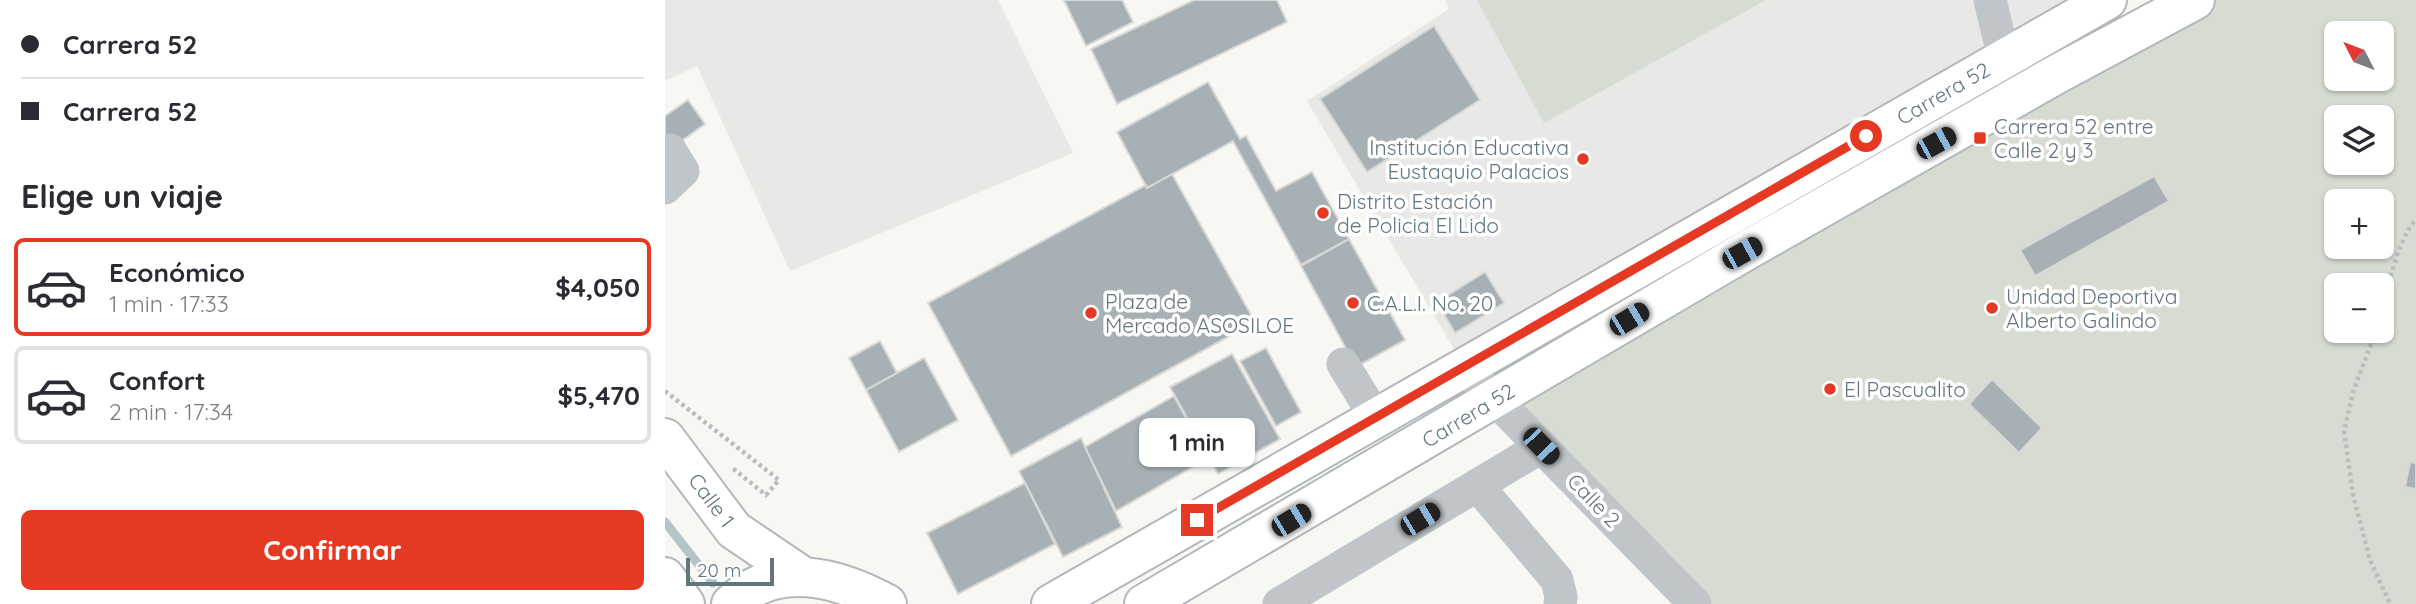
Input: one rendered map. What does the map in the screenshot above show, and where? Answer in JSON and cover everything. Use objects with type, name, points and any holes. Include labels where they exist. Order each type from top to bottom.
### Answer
[{"type":"main road","name":"Carrera 52","points":[[1051,604],[2107,0]]},
{"type":"main road","name":"Carrera 52","points":[[1149,603],[1742,253],[2057,74],[2195,0]]},
{"type":"main road","name":"Calle 1","points":[[665,438],[734,530],[801,576]]},
{"type":"main road","points":[[731,604],[756,586],[778,578],[801,576],[835,582],[887,604]]},
{"type":"main road","points":[[665,577],[685,604]]},
{"type":"street","points":[[1990,0],[1999,38],[2009,55]]},
{"type":"street","points":[[665,188],[683,171],[670,150]]},
{"type":"street","points":[[1343,364],[1376,418]]},
{"type":"street","name":"Calle 2","points":[[1464,366],[1695,604]]},
{"type":"street","points":[[1279,604],[1541,446]]},
{"type":"street","points":[[1477,485],[1557,580],[1560,604]]},
{"type":"path","points":[[2392,273],[2409,227],[2416,219]]},
{"type":"path","points":[[2371,343],[2354,389],[2344,431],[2353,495],[2370,560],[2390,604]]},
{"type":"path","points":[[665,391],[779,480],[767,495],[727,463]]},
{"type":"shaded area","points":[[665,0],[998,0],[1073,153],[790,271],[697,66],[665,81]]},
{"type":"shaded area","name":"Institución Educativa Eustaquio Palacios","points":[[1445,0],[2107,0],[1464,366],[1307,101],[1449,9]]},
{"type":"shaded area","points":[[1477,0],[1766,0],[1544,123]]},
{"type":"shaded area","name":"Unidad Deportiva Alberto Galindo","points":[[2195,0],[2416,0],[2416,604],[1695,604],[1495,400]]},
{"type":"building","points":[[1064,0],[1122,0],[1133,22],[1086,46]]},
{"type":"building","points":[[1194,0],[1277,0],[1287,22],[1117,104],[1091,49]]},
{"type":"building","points":[[1434,26],[1480,100],[1367,172],[1320,99]]},
{"type":"building","points":[[1208,82],[1240,139],[1246,136],[1276,191],[1312,172],[1349,239],[1301,265],[1233,141],[1147,188],[1117,132]]},
{"type":"building","points":[[688,100],[705,124],[665,153],[665,116]]},
{"type":"building","name":"Plaza de Mercado ASOSILOE","points":[[1172,174],[1255,322],[1011,456],[928,303],[1146,185],[1147,188]]},
{"type":"building","points":[[2154,176],[2169,201],[2035,276],[2020,250]]},
{"type":"building","name":"C.A.L.I. No. 20","points":[[1349,239],[1405,340],[1356,367],[1301,266]]},
{"type":"building","points":[[1485,272],[1504,303],[1455,333],[1437,302]]},
{"type":"building","points":[[880,341],[897,373],[866,390],[849,358]]},
{"type":"building","points":[[1266,348],[1301,412],[1276,426],[1240,361]]},
{"type":"building","points":[[1232,354],[1280,439],[1218,474],[1170,387]]},
{"type":"building","points":[[924,358],[958,420],[899,452],[866,390]]},
{"type":"building","points":[[1992,379],[2042,428],[2019,453],[1969,404]]},
{"type":"building","points":[[1174,396],[1208,458],[1116,511],[1085,447]]},
{"type":"building","points":[[1081,438],[1122,527],[1063,557],[1019,471]]},
{"type":"building","points":[[2410,462],[2416,463],[2416,489],[2405,487]]},
{"type":"building","points":[[1025,483],[1055,544],[958,594],[927,533]]},
{"type":"waterway","points":[[665,522],[713,583]]},
{"type":"place","name":"Carrera 52 entre Calle 2 y 3","points":[[1980,138]]},
{"type":"place","name":"Institución Educativa Eustaquio Palacios","points":[[1583,159]]},
{"type":"place","name":"Distrito Estación de Policia El Lido","points":[[1323,213]]},
{"type":"place","name":"C.A.L.I. No. 20","points":[[1353,303]]},
{"type":"place","name":"Unidad Deportiva Alberto Galindo","points":[[1992,308]]},
{"type":"place","name":"Plaza de Mercado ASOSILOE","points":[[1091,313]]},
{"type":"place","name":"El Pascualito","points":[[1830,389]]},
{"type":"route","points":[[1197,520],[1866,136]]}]
